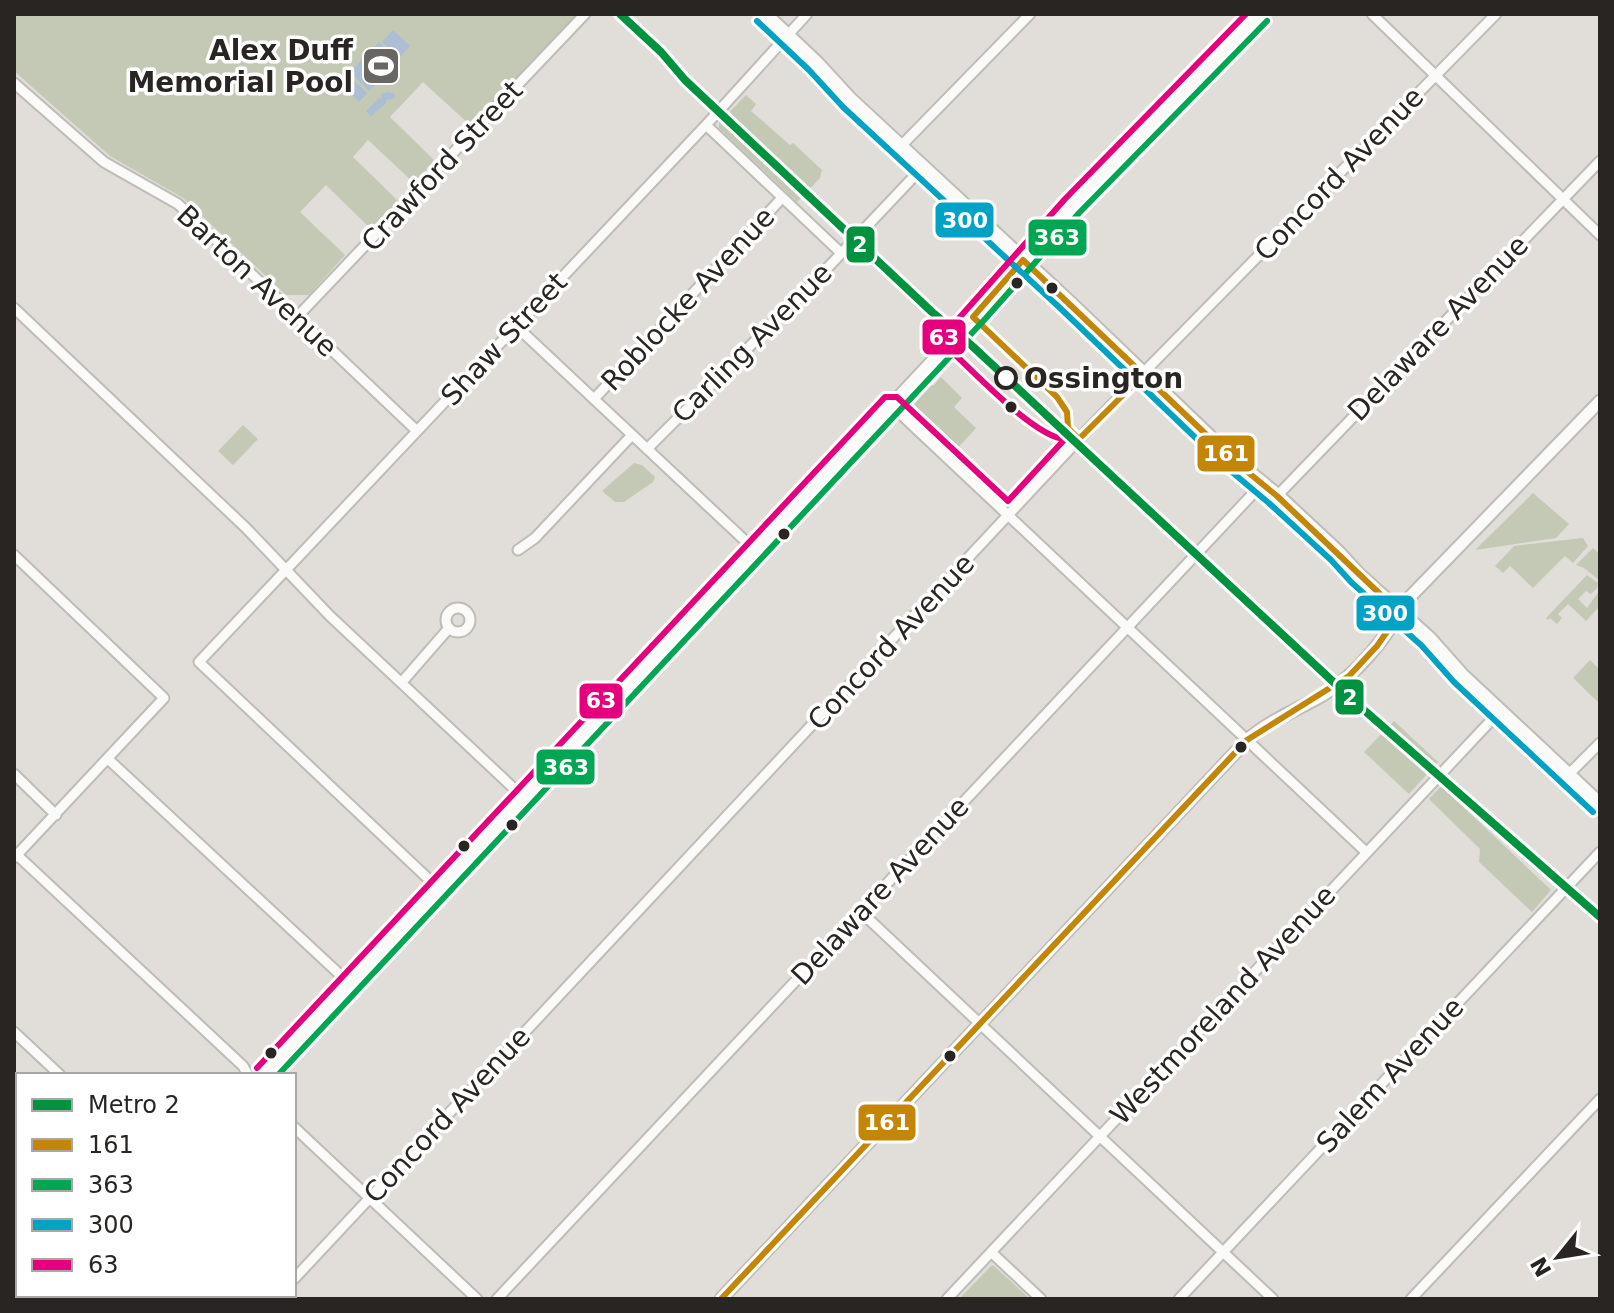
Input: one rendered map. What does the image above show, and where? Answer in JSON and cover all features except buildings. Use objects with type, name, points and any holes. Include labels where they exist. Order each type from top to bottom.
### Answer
[{"type":"main road","points":[[764,14],[922,168],[1233,460],[1277,496],[1600,805]]},
{"type":"street","name":"Crawford Street","points":[[297,317],[585,14]]},
{"type":"street","name":"Shaw Street","points":[[438,888],[199,662],[807,14]]},
{"type":"street","points":[[900,147],[1030,14]]},
{"type":"street","points":[[266,1073],[891,405],[1076,201],[1260,14]]},
{"type":"street","points":[[1372,14],[1600,235]]},
{"type":"street","name":"Concord Avenue","points":[[296,1277],[1008,515],[1496,14]]},
{"type":"street","name":"Barton Avenue","points":[[14,83],[104,162],[178,204],[417,431]]},
{"type":"street","points":[[706,125],[841,253]]},
{"type":"street","name":"Delaware Avenue","points":[[1277,496],[1600,161]]},
{"type":"street","name":"Carling Avenue","points":[[647,449],[922,168]]},
{"type":"street","name":"Roblocke Avenue","points":[[594,399],[782,198]]},
{"type":"street","points":[[14,308],[522,796]]},
{"type":"street","points":[[516,326],[755,550]]},
{"type":"street","points":[[721,1299],[1247,740],[1261,728],[1335,687],[1373,648],[1406,601],[1600,401]]},
{"type":"street","points":[[891,405],[1366,852]]},
{"type":"street","name":"Roblocke Avenue","points":[[518,550],[535,538],[632,435]]},
{"type":"street","name":"Delaware Avenue","points":[[497,1299],[1262,484]]},
{"type":"street","points":[[14,555],[164,698],[15,857],[243,1066],[247,1073]]},
{"type":"street","points":[[402,682],[449,628]]},
{"type":"street","name":"Westmoreland Avenue","points":[[947,1299],[1500,711]]},
{"type":"street","points":[[1568,775],[1600,743]]},
{"type":"street","points":[[108,759],[349,983]]},
{"type":"street","points":[[14,774],[56,815]]},
{"type":"street","name":"Salem Avenue","points":[[1179,1299],[1600,852]]},
{"type":"street","points":[[860,911],[1273,1299]]},
{"type":"street","points":[[14,1032],[58,1073]]},
{"type":"street","points":[[1411,1299],[1600,1099]]},
{"type":"street","points":[[296,1129],[477,1299]]},
{"type":"street","points":[[991,1252],[1041,1299]]},
{"type":"green space","points":[[14,14],[578,14],[470,125],[423,82],[390,117],[435,161],[414,183],[368,140],[353,157],[398,201],[371,229],[326,185],[300,212],[345,255],[309,295],[286,295],[183,198],[110,156],[14,71]]},
{"type":"green space","points":[[746,95],[756,104],[751,111],[822,170],[820,178],[797,202],[719,128],[719,123]]},
{"type":"green space","points":[[941,377],[962,398],[954,407],[976,428],[955,451],[920,418],[914,405],[930,384],[933,386]]},
{"type":"green space","points":[[243,425],[258,439],[233,465],[218,451]]},
{"type":"green space","points":[[634,463],[642,465],[655,477],[653,482],[624,502],[615,502],[602,491]]},
{"type":"green space","points":[[1533,493],[1569,524],[1556,538],[1475,550]]},
{"type":"green space","points":[[1583,538],[1588,546],[1573,563],[1565,556],[1533,588],[1510,566],[1503,573],[1495,566],[1514,546]]},
{"type":"green space","points":[[1593,548],[1600,554],[1600,581],[1576,565]]},
{"type":"green space","points":[[1587,575],[1598,583],[1597,588],[1591,594],[1586,591],[1578,599],[1587,608],[1600,590],[1600,606],[1586,621],[1568,604],[1558,614],[1562,618],[1557,624],[1550,618],[1548,620],[1546,618]]},
{"type":"green space","points":[[1590,660],[1600,670],[1600,704],[1573,678]]},
{"type":"green space","points":[[1394,721],[1438,762],[1409,794],[1364,752]]},
{"type":"green space","points":[[1441,786],[1551,890],[1532,912],[1479,862],[1480,849],[1429,799]]},
{"type":"green space","points":[[994,1266],[1030,1299],[959,1299]]},
{"type":"water","points":[[393,30],[410,46],[399,58],[382,42]]},
{"type":"water","points":[[379,42],[398,61],[369,91],[350,72]]},
{"type":"water","points":[[348,75],[367,93],[359,102],[340,83]]},
{"type":"water","points":[[394,93],[395,98],[387,100],[371,116],[366,111],[379,98],[382,99],[381,94]]},
{"type":"metro line","name":"2","points":[[620,14],[661,52],[685,80],[932,312],[1356,703],[1600,917]]},
{"type":"transit line","name":"63","points":[[257,1068],[885,397],[897,397],[1008,501],[1065,439],[1052,436],[1020,415],[946,346],[944,335],[1065,199],[1246,14]]},
{"type":"transit line","name":"300","points":[[757,21],[843,107],[1226,467],[1331,560],[1422,646],[1454,682],[1593,812]]},
{"type":"transit line","name":"363","points":[[280,1073],[986,318],[1079,213],[1267,21]]},
{"type":"transit line","name":"161","points":[[973,317],[1023,260],[1233,460],[1277,496],[1400,613]]},
{"type":"transit line","name":"161","points":[[973,317],[1057,397],[1067,412],[1068,428]]},
{"type":"transit line","name":"161","points":[[1068,428],[1079,439],[1143,375]]},
{"type":"transit line","name":"161","points":[[721,1299],[1247,740],[1349,676],[1377,646],[1400,613]]},
{"type":"place","name":"Alex Duff Memorial Pool","points":[[381,66]]},
{"type":"place","name":"Ossington","points":[[1006,378]]}]
